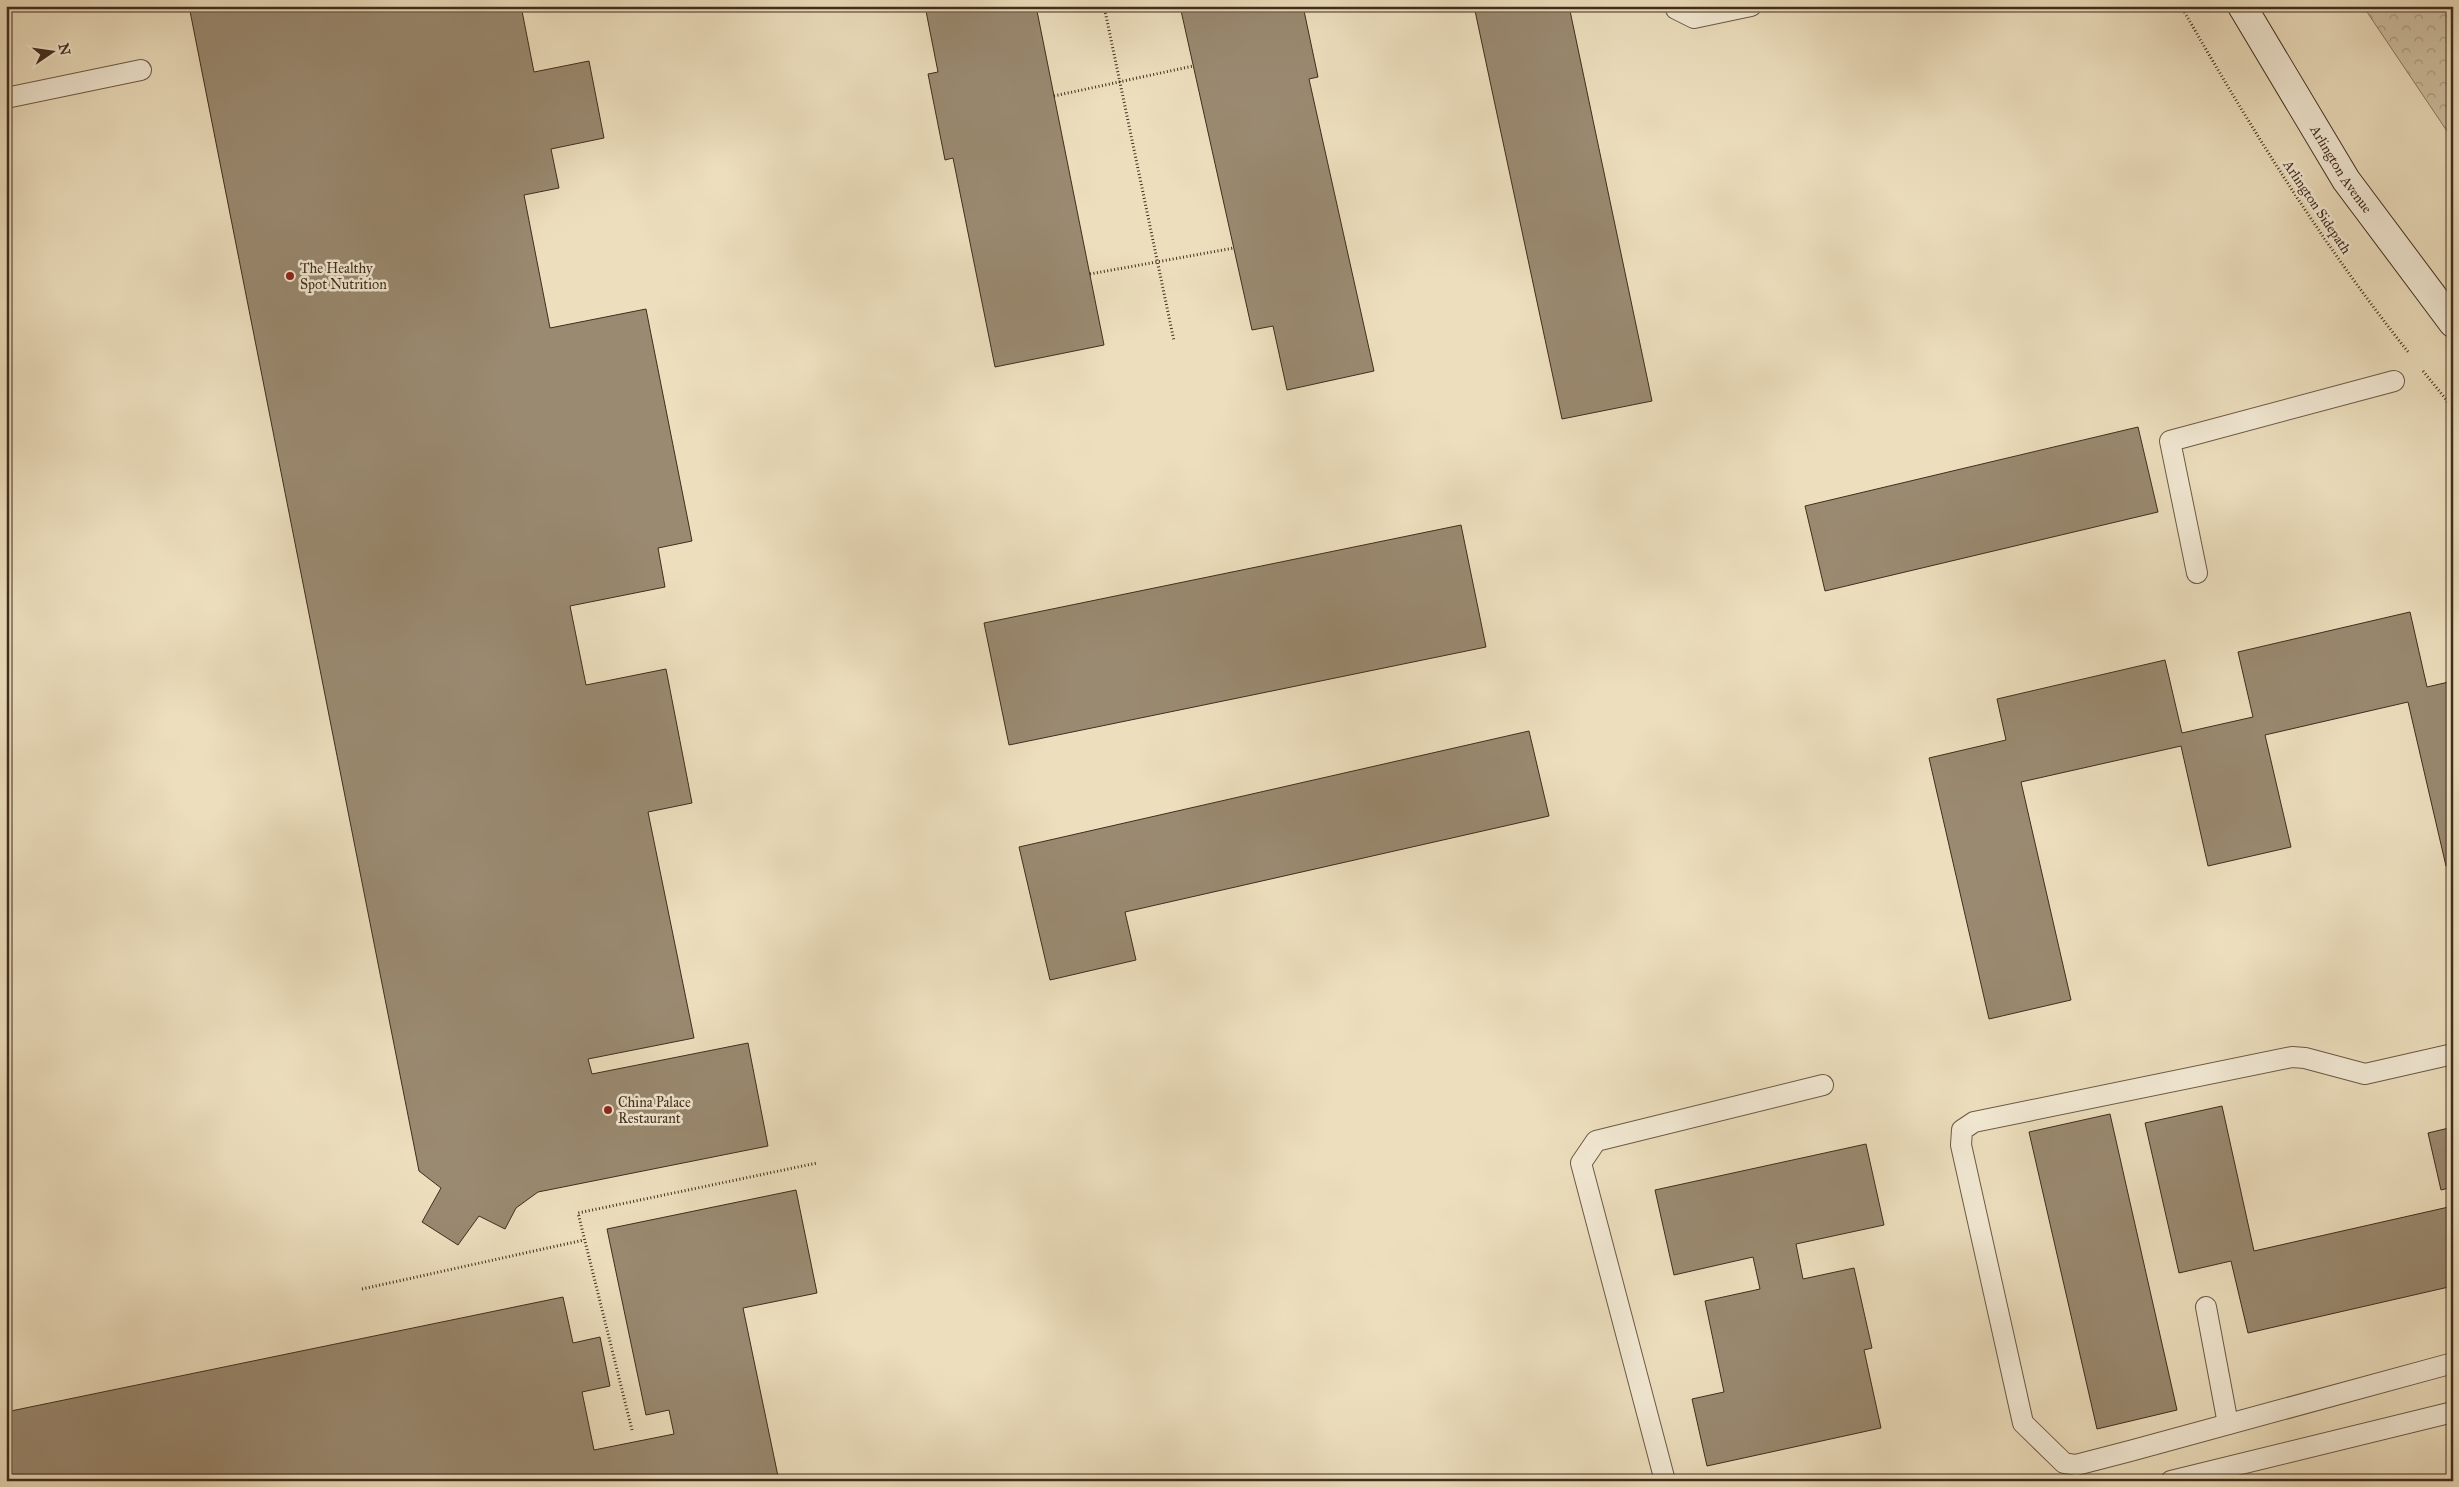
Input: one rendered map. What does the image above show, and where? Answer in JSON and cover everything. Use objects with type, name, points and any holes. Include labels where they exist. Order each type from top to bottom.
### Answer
[{"type":"street","name":"Arlington Avenue","points":[[2242,6],[2346,180],[2453,323]]},
{"type":"lane","points":[[1675,6],[1676,9],[1694,18],[1751,6]]},
{"type":"lane","points":[[6,98],[141,70]]},
{"type":"lane","points":[[2197,573],[2170,441],[2394,381]]},
{"type":"lane","points":[[2453,1054],[2365,1074],[2305,1058],[2292,1057],[1974,1122],[1962,1130],[1961,1145],[2023,1423],[2064,1463],[2076,1465],[2453,1363]]},
{"type":"lane","points":[[1665,1481],[1581,1164],[1596,1141],[1823,1085]]},
{"type":"lane","points":[[2206,1307],[2228,1424]]},
{"type":"lane","points":[[2171,1481],[2453,1412]]},
{"type":"path","points":[[1104,6],[1174,341]]},
{"type":"path","name":"Arlington Sidepath","points":[[2181,6],[2245,118],[2321,236],[2411,355]]},
{"type":"path","points":[[1054,96],[1193,66]]},
{"type":"path","points":[[1090,274],[1234,248]]},
{"type":"path","points":[[2423,370],[2453,408]]},
{"type":"path","points":[[632,1430],[578,1213],[817,1163]]},
{"type":"path","points":[[362,1289],[584,1240]]},
{"type":"green space","points":[[2363,6],[2453,6],[2453,140]]},
{"type":"building","points":[[189,6],[521,6],[534,72],[589,61],[604,138],[551,149],[559,188],[524,195],[550,328],[646,309],[692,541],[658,548],[665,587],[570,606],[586,685],[666,669],[692,803],[648,812],[694,1038],[588,1059],[592,1074],[748,1043],[768,1146],[538,1192],[516,1208],[505,1229],[479,1216],[458,1245],[422,1222],[441,1188],[419,1171]]},
{"type":"building","points":[[925,6],[1036,6],[1104,345],[995,367],[953,158],[945,160],[928,74],[938,72]]},
{"type":"building","points":[[1180,6],[1303,6],[1318,77],[1309,79],[1374,371],[1287,390],[1273,326],[1252,330]]},
{"type":"building","points":[[1474,6],[1569,6],[1652,401],[1562,419]]},
{"type":"building","points":[[2138,427],[2158,512],[1825,591],[1805,506]]},
{"type":"building","points":[[1461,525],[1486,647],[1009,745],[984,623]]},
{"type":"building","points":[[2410,612],[2427,687],[2453,681],[2453,864],[2446,866],[2408,702],[2265,735],[2291,847],[2208,866],[2181,746],[2021,782],[2071,1000],[1989,1019],[1929,758],[2006,740],[1997,699],[2165,660],[2182,733],[2253,717],[2238,652]]},
{"type":"building","points":[[1529,731],[1549,816],[1125,912],[1136,960],[1050,980],[1019,847]]},
{"type":"building","points":[[2222,1106],[2254,1251],[2453,1206],[2453,1286],[2248,1333],[2231,1261],[2179,1273],[2145,1123]]},
{"type":"building","points":[[2110,1114],[2177,1410],[2097,1429],[2029,1132]]},
{"type":"building","points":[[2453,1127],[2453,1187],[2441,1190],[2428,1133]]},
{"type":"building","points":[[1866,1144],[1884,1225],[1796,1244],[1803,1279],[1854,1268],[1872,1348],[1864,1350],[1881,1428],[1707,1466],[1692,1399],[1724,1392],[1705,1301],[1760,1289],[1753,1257],[1674,1275],[1655,1190]]},
{"type":"building","points":[[796,1190],[817,1293],[743,1308],[779,1481],[6,1481],[6,1412],[563,1297],[573,1343],[600,1337],[610,1386],[582,1392],[594,1450],[674,1434],[669,1410],[646,1415],[607,1229]]},
{"type":"place","name":"The Healthy Spot Nutrition","points":[[290,276]]},
{"type":"place","name":"China Palace Restaurant","points":[[608,1110]]}]
